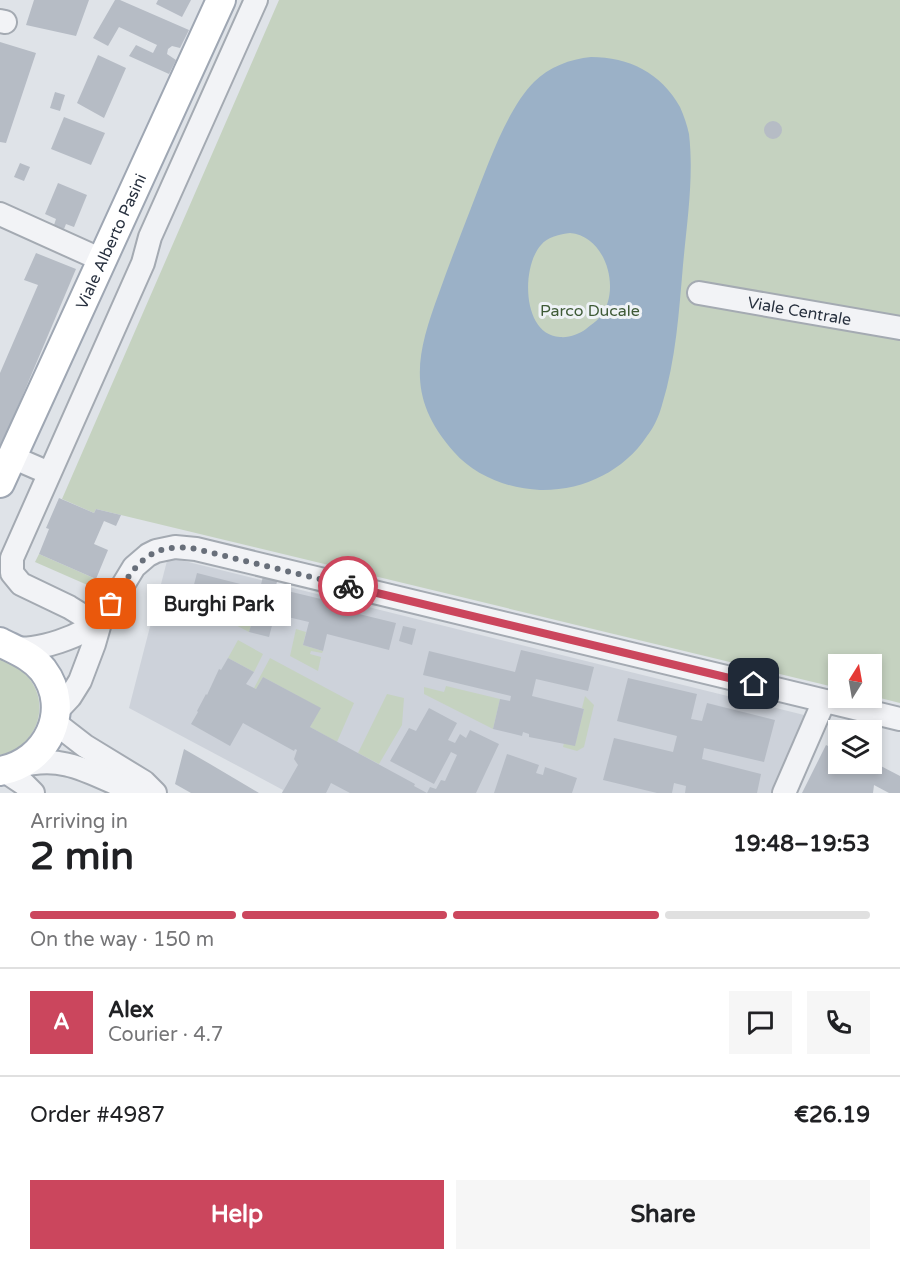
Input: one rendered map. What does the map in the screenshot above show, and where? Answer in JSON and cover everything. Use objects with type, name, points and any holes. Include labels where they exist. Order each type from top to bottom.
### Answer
[{"type":"main road","name":"Viale Alberto Pasini","points":[[0,483],[221,0]]},
{"type":"main road","points":[[4,643],[30,658],[44,672],[53,690],[55,711],[46,742],[40,750],[23,764],[5,770]]},
{"type":"street","points":[[102,618],[98,621],[90,620],[69,607],[24,586],[16,580],[12,573],[13,554],[142,263],[150,237],[256,0]]},
{"type":"street","points":[[0,214],[102,260]]},
{"type":"street","name":"Viale Centrale","points":[[699,293],[900,328]]},
{"type":"street","points":[[12,457],[49,473]]},
{"type":"street","points":[[155,793],[140,780],[85,746],[55,711],[70,697],[80,681],[102,618],[128,575],[140,561],[156,551],[176,547],[900,719]]},
{"type":"street","points":[[4,643],[25,649],[60,641],[77,635],[102,618]]},
{"type":"street","points":[[784,793],[824,701]]},
{"type":"street","points":[[5,770],[40,760],[63,762],[138,793]]},
{"type":"street","points":[[5,770],[33,793]]},
{"type":"shaded area","points":[[168,557],[321,595],[323,591],[337,594],[336,599],[812,717],[780,793],[282,793],[283,790],[129,708]]},
{"type":"green space","name":"Parco Ducale","points":[[279,0],[900,0],[900,703],[882,698],[882,654],[828,654],[828,686],[96,509],[94,513],[62,499]]},
{"type":"green space","points":[[39,554],[96,579],[92,587],[35,562]]},
{"type":"green space","points":[[192,600],[254,616],[249,632],[192,602]]},
{"type":"green space","points":[[296,629],[306,632],[303,645],[323,651],[322,653],[311,651],[310,654],[321,657],[318,671],[290,656]]},
{"type":"green space","points":[[238,640],[263,654],[254,672],[228,658]]},
{"type":"green space","points":[[270,658],[354,703],[337,742],[310,727],[320,708],[263,677],[256,689],[254,688]]},
{"type":"green space","points":[[0,659],[19,669],[28,677],[39,700],[39,712],[31,735],[23,744],[13,751],[0,755]]},
{"type":"green space","points":[[446,686],[500,699],[493,729],[424,694],[424,687],[444,692]]},
{"type":"green space","points":[[387,694],[404,698],[402,725],[379,764],[358,753]]},
{"type":"green space","points":[[585,696],[594,705],[584,747],[577,751],[563,747],[564,743],[575,745]]},
{"type":"water","points":[[583,58],[618,60],[643,69],[654,76],[672,95],[685,120],[689,134],[690,183],[676,335],[671,371],[661,409],[652,429],[638,448],[614,469],[587,483],[556,489],[528,489],[493,480],[472,468],[454,452],[428,413],[422,394],[421,356],[431,315],[443,282],[490,159],[514,108],[534,82],[546,72]],"holes":[[[570,233],[583,236],[593,244],[607,266],[610,293],[607,306],[598,319],[577,334],[560,337],[547,333],[538,325],[532,313],[528,283],[530,268],[541,245],[547,240]]]},
{"type":"building","points":[[34,0],[89,0],[76,36],[26,25]]},
{"type":"building","points":[[115,0],[120,0],[189,30],[180,48],[172,46],[168,49],[167,54],[176,60],[169,74],[129,56],[136,45],[153,53],[157,45],[119,27],[108,46],[93,38]]},
{"type":"building","points":[[158,0],[191,0],[182,17],[156,4]]},
{"type":"building","points":[[0,42],[36,53],[6,143],[0,142]]},
{"type":"building","points":[[98,55],[126,68],[104,118],[77,103]]},
{"type":"building","points":[[55,92],[65,95],[60,111],[50,108]]},
{"type":"building","points":[[64,117],[105,133],[91,165],[51,149]]},
{"type":"building","points":[[769,121],[777,121],[782,126],[780,137],[769,139],[764,134],[764,126]]},
{"type":"building","points":[[20,163],[30,167],[24,181],[14,177]]},
{"type":"building","points":[[58,183],[87,195],[74,227],[66,224],[64,229],[54,225],[56,219],[45,214]]},
{"type":"building","points":[[36,253],[76,269],[0,449],[0,373],[38,285],[24,280]]},
{"type":"building","points":[[59,498],[94,513],[96,509],[121,515],[116,526],[104,521],[94,544],[108,550],[96,579],[39,554],[49,529],[46,528]]},
{"type":"building","points":[[197,573],[260,589],[263,576],[278,579],[275,588],[321,599],[323,591],[337,594],[334,608],[396,623],[389,650],[327,634],[323,651],[303,645],[309,622],[275,614],[269,637],[249,632],[254,616],[190,600]]},
{"type":"building","points":[[403,626],[416,629],[412,645],[399,641]]},
{"type":"building","points":[[521,650],[594,667],[588,691],[536,679],[532,696],[584,709],[575,746],[529,737],[529,734],[523,732],[522,736],[493,729],[500,699],[510,701],[511,696],[423,675],[429,651],[515,672]]},
{"type":"building","points":[[228,658],[254,672],[246,684],[256,689],[263,677],[321,708],[310,727],[415,784],[414,786],[427,793],[350,793],[331,783],[326,793],[282,793],[298,765],[294,759],[297,750],[294,751],[243,723],[230,746],[191,724],[219,669],[221,670]]},
{"type":"building","points":[[628,678],[697,694],[691,719],[702,721],[707,703],[775,720],[764,762],[704,748],[702,759],[761,774],[757,793],[685,793],[686,786],[674,783],[672,793],[657,793],[603,780],[614,738],[673,752],[677,736],[617,721]]},
{"type":"building","points":[[429,708],[457,723],[448,740],[455,743],[460,734],[466,738],[470,730],[499,744],[476,793],[427,793],[430,787],[436,789],[441,780],[445,781],[457,755],[451,752],[434,784],[390,761],[409,728],[416,731]]},
{"type":"building","points":[[826,745],[828,746],[828,774],[882,774],[882,767],[900,776],[900,793],[889,793],[874,785],[873,793],[802,793]]},
{"type":"building","points":[[184,749],[259,793],[191,793],[175,784]]},
{"type":"building","points":[[507,754],[539,765],[536,773],[543,775],[545,767],[577,778],[572,793],[494,793]]},
{"type":"way so far","points":[[111,604],[140,561],[156,551],[176,547],[196,549],[348,586]]},
{"type":"place","name":"Burghi Park","points":[[111,604]]},
{"type":"route","points":[[348,586],[754,684]]}]
